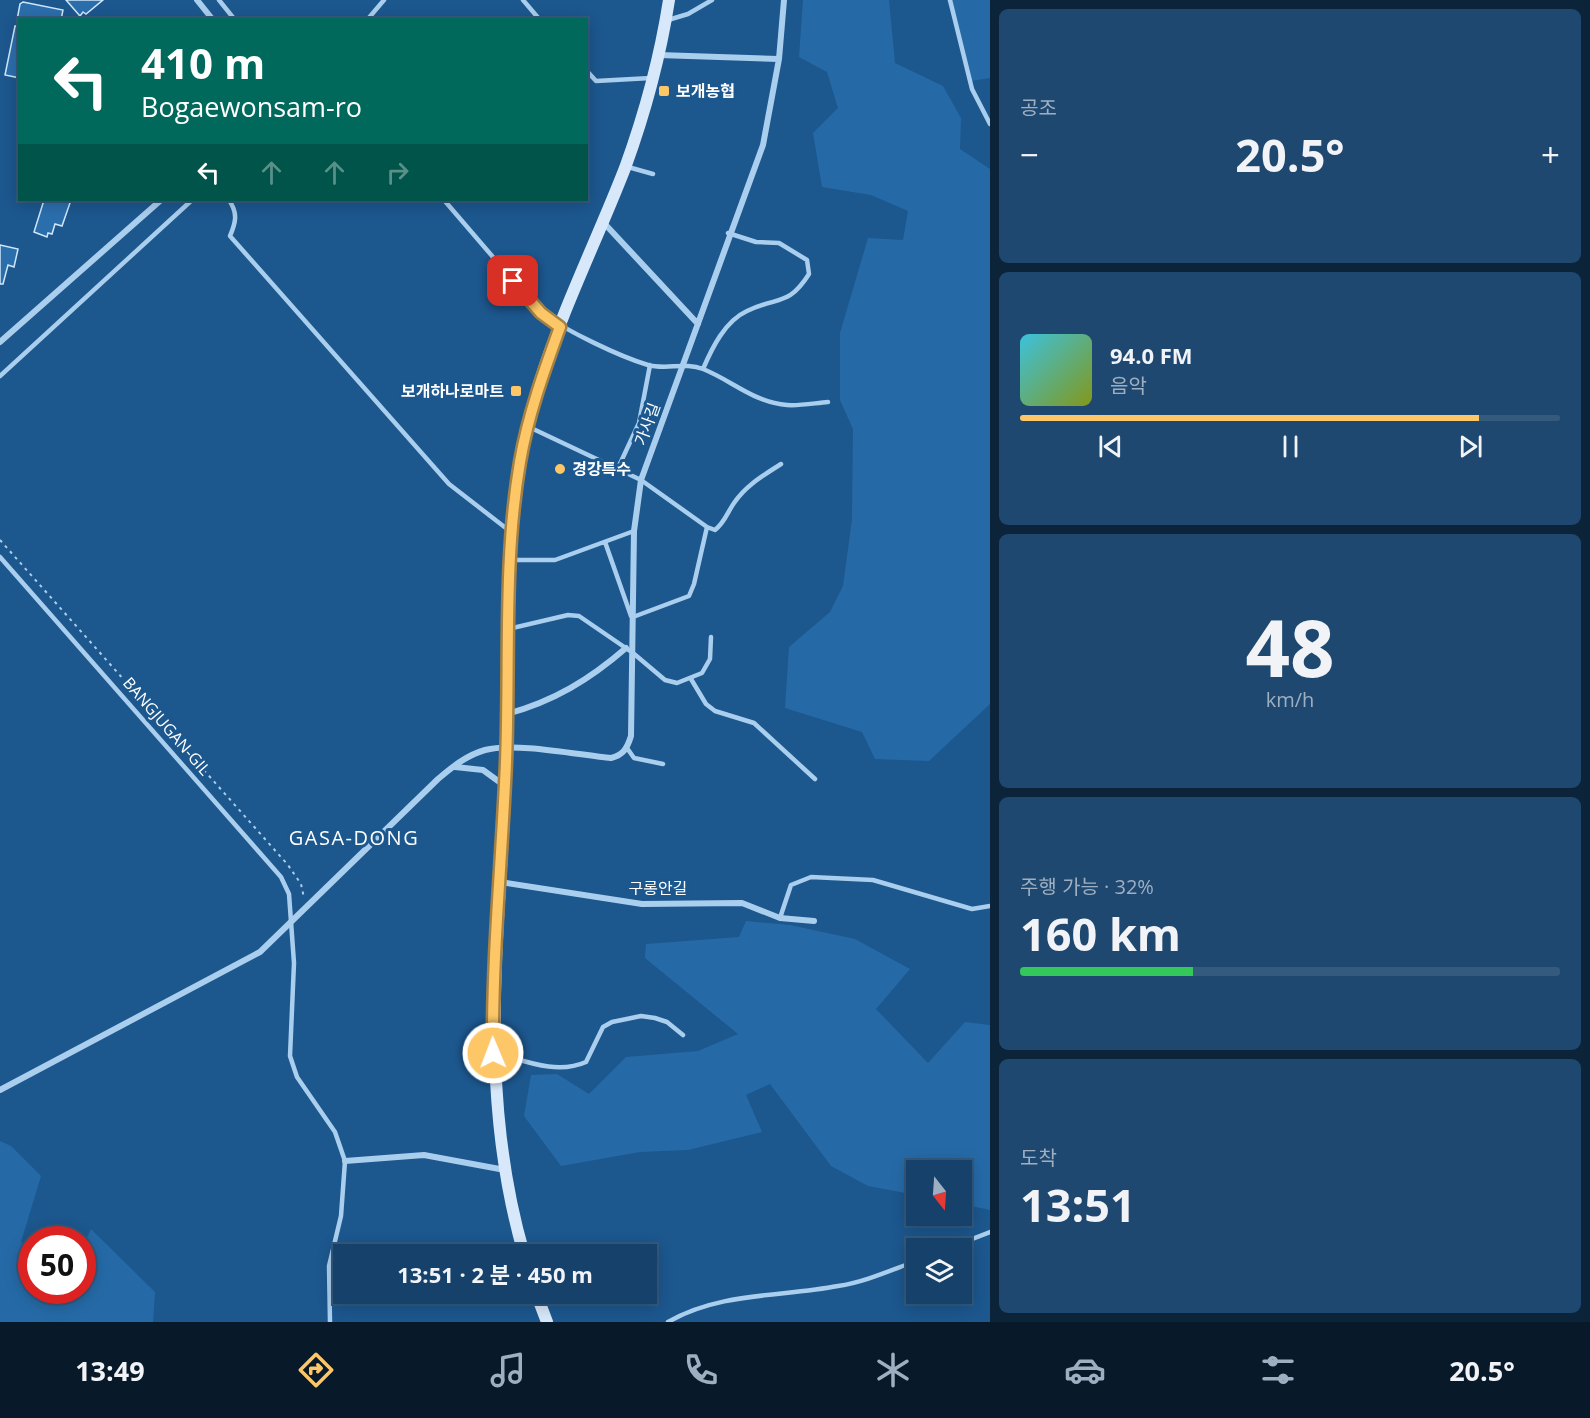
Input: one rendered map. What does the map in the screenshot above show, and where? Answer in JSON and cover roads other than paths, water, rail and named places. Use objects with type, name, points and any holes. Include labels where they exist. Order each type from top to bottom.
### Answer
[{"type":"main road","points":[[522,1244],[506,1170],[496,1103],[493,1053],[494,960],[507,748],[511,532],[520,459],[539,384],[625,166],[659,56],[669,0]]},
{"type":"main road","points":[[541,1304],[547,1322]]},
{"type":"street","points":[[197,0],[211,18]]},
{"type":"street","name":"가사길","points":[[627,748],[631,736],[634,531],[641,480],[729,233],[763,145],[779,59],[784,0]]},
{"type":"street","points":[[659,56],[779,59]]},
{"type":"street","points":[[0,342],[160,201]]},
{"type":"street","points":[[603,222],[698,324]]},
{"type":"street","points":[[507,714],[534,707],[578,686],[626,648]]},
{"type":"street","points":[[0,1090],[246,961],[292,923],[306,906],[453,766],[486,750],[507,748],[611,758],[620,756],[627,748]]},
{"type":"street","points":[[453,766],[483,770],[505,787]]},
{"type":"street","name":"구롱안길","points":[[500,882],[642,904],[742,903],[780,918],[814,921]]},
{"type":"street","points":[[345,1161],[424,1155],[506,1170]]},
{"type":"lane","points":[[219,0],[233,18]]},
{"type":"lane","points":[[369,18],[384,0]]},
{"type":"lane","points":[[523,0],[538,18]]},
{"type":"lane","points":[[666,21],[688,14],[712,0]]},
{"type":"lane","points":[[950,0],[972,89],[990,124]]},
{"type":"lane","points":[[588,72],[596,81],[653,78]]},
{"type":"lane","points":[[625,166],[653,174]]},
{"type":"lane","points":[[0,376],[191,201]]},
{"type":"lane","points":[[231,201],[236,209],[236,222],[230,236],[449,484],[511,532]]},
{"type":"lane","points":[[445,201],[541,313],[560,327],[650,366],[683,365],[703,369],[749,394],[771,402],[787,405],[828,402]]},
{"type":"lane","points":[[703,369],[714,343],[737,317],[747,310],[790,298],[808,274],[807,260],[779,243],[756,242],[729,233]]},
{"type":"lane","points":[[618,468],[639,423],[650,366]]},
{"type":"lane","points":[[528,427],[641,480],[706,527],[715,530],[723,524],[734,502],[754,481],[782,464]]},
{"type":"lane","points":[[605,542],[633,619],[689,596],[706,527]]},
{"type":"lane","points":[[510,560],[555,560],[634,531]]},
{"type":"lane","name":"BANGJUGAN-GIL","points":[[0,557],[281,877],[289,894],[292,923],[294,963],[290,1056],[297,1077],[335,1132],[345,1161]]},
{"type":"lane","points":[[508,629],[568,615],[579,616],[633,653],[665,680],[677,683],[691,680],[702,673],[710,659],[711,637]]},
{"type":"lane","points":[[691,680],[706,704],[716,711],[754,723],[815,779]]},
{"type":"lane","points":[[627,748],[634,758],[663,764]]},
{"type":"lane","points":[[780,918],[791,885],[812,877],[873,880],[972,909],[990,906]]},
{"type":"lane","points":[[493,1053],[551,1067],[574,1067],[586,1062],[603,1027],[612,1022],[641,1016],[667,1023],[683,1035]]},
{"type":"lane","points":[[330,1322],[329,1266],[342,1216],[345,1161]]},
{"type":"lane","points":[[972,1239],[990,1232]]},
{"type":"lane","points":[[668,1322],[721,1301],[840,1286],[906,1264]]},
{"type":"place","name":"보개농협","points":[[664,91]]},
{"type":"place","name":"보개하나로마트","points":[[516,391]]},
{"type":"place","name":"경강특수","points":[[560,469]]},
{"type":"district","name":"GASA-DONG","points":[[354,837]]}]
